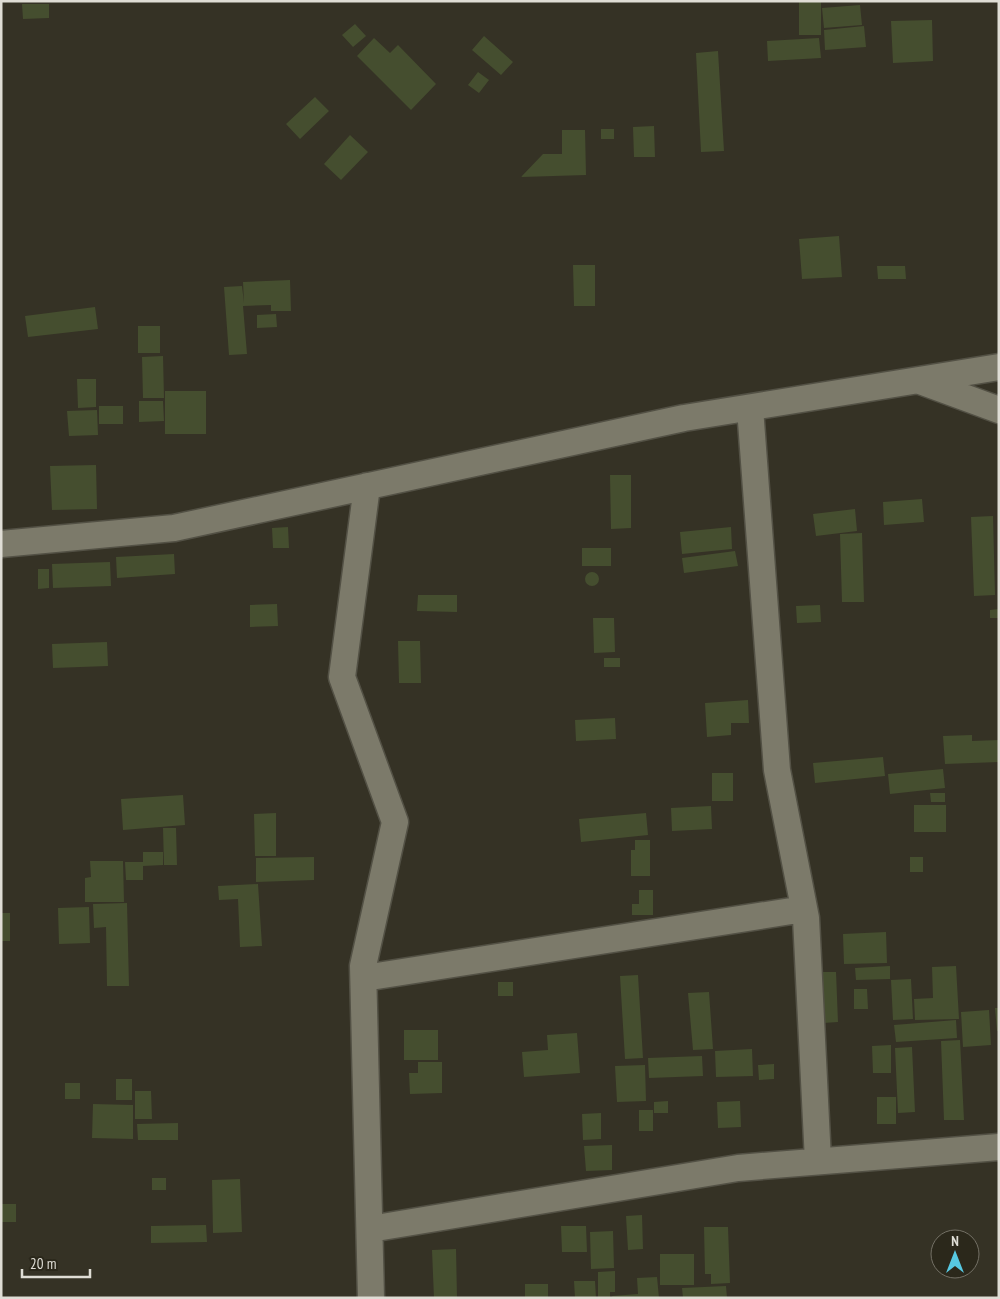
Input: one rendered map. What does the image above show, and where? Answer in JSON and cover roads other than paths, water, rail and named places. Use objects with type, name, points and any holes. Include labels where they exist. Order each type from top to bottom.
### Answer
[{"type":"street","points":[[1,544],[174,528],[684,418],[999,367]]},
{"type":"street","points":[[916,380],[999,410]]},
{"type":"street","points":[[750,408],[777,770],[806,918],[818,1161]]},
{"type":"street","points":[[367,486],[342,677],[395,822],[363,966],[371,1298]]},
{"type":"street","points":[[364,978],[804,910]]},
{"type":"street","points":[[370,1230],[738,1168],[999,1147]]}]
